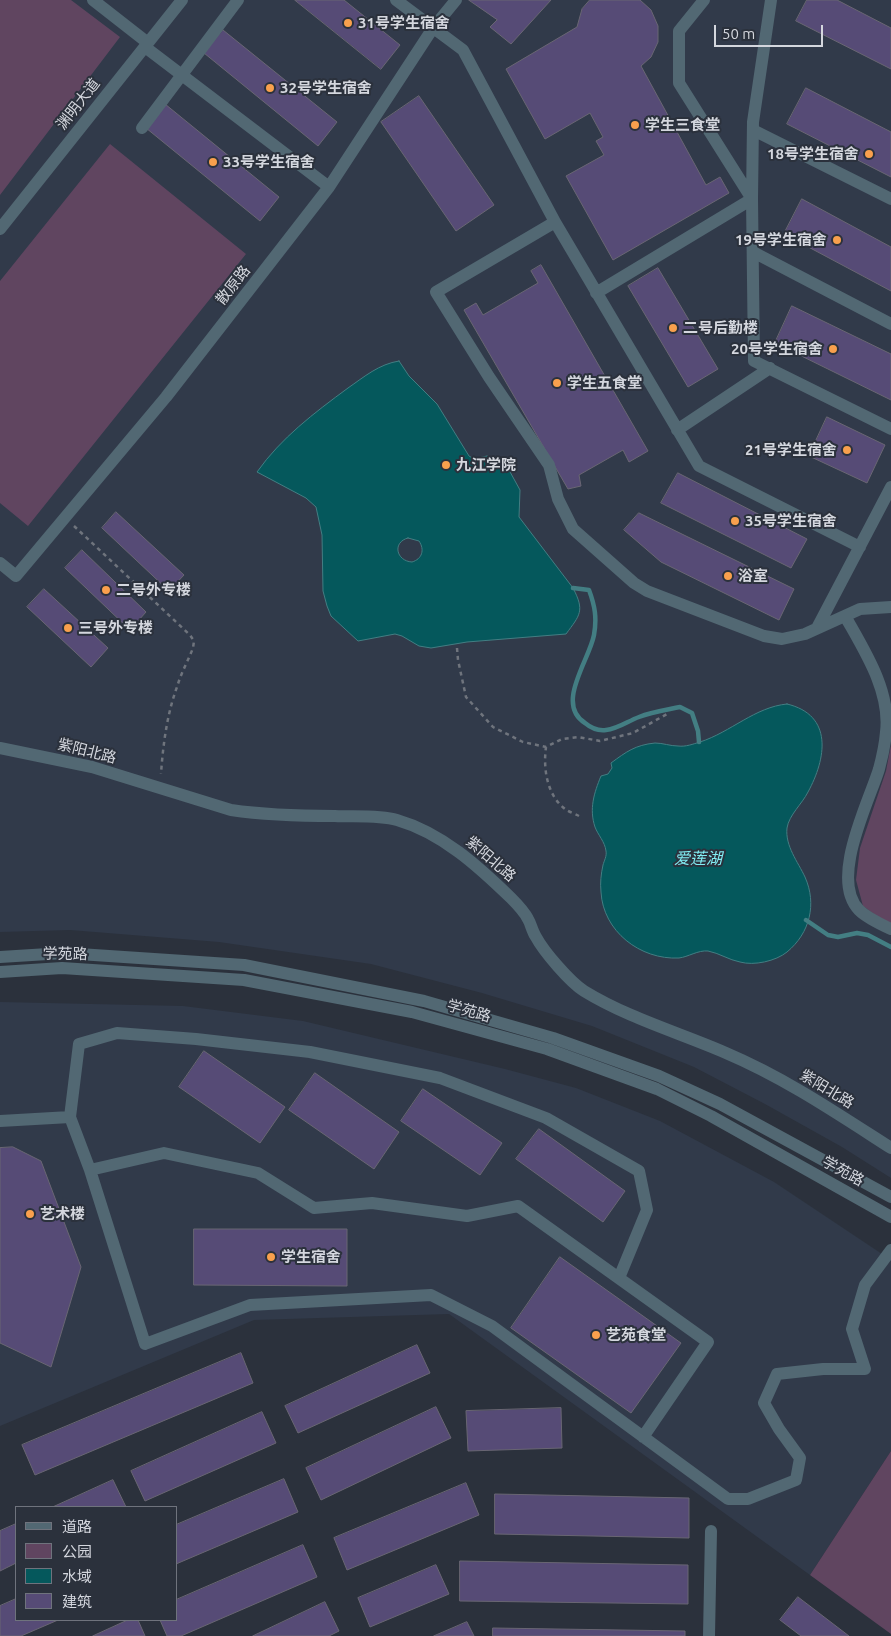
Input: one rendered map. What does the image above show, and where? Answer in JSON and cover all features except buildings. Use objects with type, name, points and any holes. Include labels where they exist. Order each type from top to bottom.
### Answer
[{"type":"street","points":[[93,0],[182,75],[329,187]]},
{"type":"street","name":"渊明大道","points":[[0,229],[182,0]]},
{"type":"street","points":[[142,128],[238,0]]},
{"type":"street","points":[[396,0],[463,50],[555,222],[699,466],[860,547]]},
{"type":"street","name":"散原路","points":[[0,563],[16,576],[166,397],[329,187],[433,28],[456,0]]},
{"type":"street","points":[[704,0],[679,31],[678,82],[752,199]]},
{"type":"street","points":[[771,0],[753,130],[754,361],[891,429]]},
{"type":"street","points":[[753,130],[891,199]]},
{"type":"street","points":[[596,292],[752,199]]},
{"type":"street","points":[[555,222],[436,292],[489,377],[548,465],[558,499],[573,529],[634,583],[648,591],[764,636],[782,639],[805,634],[860,609],[891,607]]},
{"type":"street","points":[[753,252],[891,324]]},
{"type":"street","points":[[677,430],[770,368]]},
{"type":"street","points":[[817,628],[891,488]]},
{"type":"street","points":[[845,616],[876,676],[886,715],[886,732],[880,767],[853,841],[849,866],[849,886],[852,900],[858,909],[868,917],[891,929]]},
{"type":"street","name":"紫阳北路","points":[[0,748],[92,767],[231,810],[253,814],[395,819],[422,830],[451,846],[472,862],[513,900],[527,917],[536,937],[546,951],[581,990],[603,1002],[728,1054],[808,1095],[891,1148]]},
{"type":"street","name":"学苑路","points":[[0,957],[64,953],[244,965],[424,1001],[553,1038],[659,1076],[720,1104],[891,1197]]},
{"type":"street","name":"学苑路","points":[[0,972],[62,968],[244,980],[412,1012],[547,1049],[657,1089],[720,1121],[891,1217]]},
{"type":"street","points":[[619,1278],[647,1210],[639,1171],[546,1118],[440,1078],[310,1052],[196,1038],[116,1033],[79,1044],[70,1117],[90,1170],[145,1344],[250,1305],[431,1295],[492,1326],[728,1499],[748,1499],[796,1480],[800,1458],[779,1429],[764,1403],[777,1374],[823,1369],[865,1369],[852,1329],[865,1285],[891,1250]]},
{"type":"street","points":[[0,1121],[70,1117]]},
{"type":"street","points":[[90,1170],[164,1153],[258,1173],[314,1208],[372,1203],[467,1216],[518,1206],[708,1342],[643,1437]]},
{"type":"street","points":[[709,1636],[711,1531]]},
{"type":"path","points":[[65,517],[190,635],[194,642],[171,705],[162,754],[160,788]]},
{"type":"path","points":[[457,648],[466,697],[493,727],[523,742],[546,748],[562,739],[578,737],[600,740],[633,732],[667,714]]},
{"type":"path","points":[[546,748],[544,761],[546,775],[553,793],[564,808],[579,816]]},
{"type":"shaded area","name":"九江学院","points":[[0,0],[891,0],[891,1178],[842,1147],[694,1067],[592,1026],[482,993],[371,964],[219,942],[70,930],[0,932]]},
{"type":"shaded area","points":[[0,1002],[183,1006],[303,1021],[505,1069],[576,1088],[660,1121],[774,1182],[891,1260],[891,1451],[810,1575],[449,1314],[254,1320],[0,1426]]},
{"type":"green space","points":[[0,0],[71,0],[120,37],[0,195]]},
{"type":"green space","points":[[110,144],[246,254],[28,526],[0,503],[0,281]]},
{"type":"green space","points":[[891,745],[891,925],[863,906],[856,880],[860,848],[886,771]]},
{"type":"green space","points":[[891,1451],[891,1634],[810,1575]]},
{"type":"water","points":[[399,361],[409,376],[437,404],[469,456],[474,459],[487,456],[501,462],[509,470],[520,490],[519,517],[573,588],[577,596],[580,608],[578,617],[566,634],[467,642],[431,648],[419,646],[395,634],[358,641],[331,616],[323,591],[322,535],[316,507],[306,498],[257,472],[287,437],[335,397],[366,375]],"holes":[[[408,538],[419,541],[422,554],[418,559],[412,562],[407,561],[399,555],[398,547],[403,540]]]},
{"type":"water","name":"爱莲湖","points":[[787,704],[802,710],[813,718],[819,728],[822,740],[822,753],[814,779],[790,819],[787,828],[790,847],[809,887],[811,908],[806,927],[801,936],[787,952],[771,960],[758,963],[736,961],[708,951],[679,958],[651,954],[638,948],[616,931],[603,906],[601,882],[606,851],[595,827],[592,814],[594,795],[601,776],[608,774],[612,768],[611,763],[636,747],[655,743],[687,746],[711,738],[764,710]]},
{"type":"waterway","points":[[573,588],[589,590],[595,618],[594,635],[573,694],[573,705],[577,715],[592,728],[606,730],[619,727],[644,715],[680,707],[692,713],[698,731],[699,742]]},
{"type":"waterway","points":[[806,920],[828,935],[838,937],[857,933],[868,935],[891,947]]},
{"type":"place","name":"31号学生宿舍","points":[[348,23]]},
{"type":"place","name":"32号学生宿舍","points":[[270,88]]},
{"type":"place","name":"学生三食堂","points":[[635,125]]},
{"type":"place","name":"18号学生宿舍","points":[[869,154]]},
{"type":"place","name":"33号学生宿舍","points":[[213,162]]},
{"type":"place","name":"19号学生宿舍","points":[[837,240]]},
{"type":"place","name":"二号后勤楼","points":[[673,328]]},
{"type":"place","name":"20号学生宿舍","points":[[833,349]]},
{"type":"place","name":"学生五食堂","points":[[557,383]]},
{"type":"place","name":"21号学生宿舍","points":[[847,450]]},
{"type":"place","name":"九江学院","points":[[446,465]]},
{"type":"place","name":"35号学生宿舍","points":[[735,521]]},
{"type":"place","name":"浴室","points":[[728,576]]},
{"type":"place","name":"二号外专楼","points":[[106,590]]},
{"type":"place","name":"三号外专楼","points":[[68,628]]},
{"type":"place","name":"艺术楼","points":[[30,1214]]},
{"type":"place","name":"学生宿舍","points":[[271,1257]]},
{"type":"place","name":"艺苑食堂","points":[[596,1335]]}]
